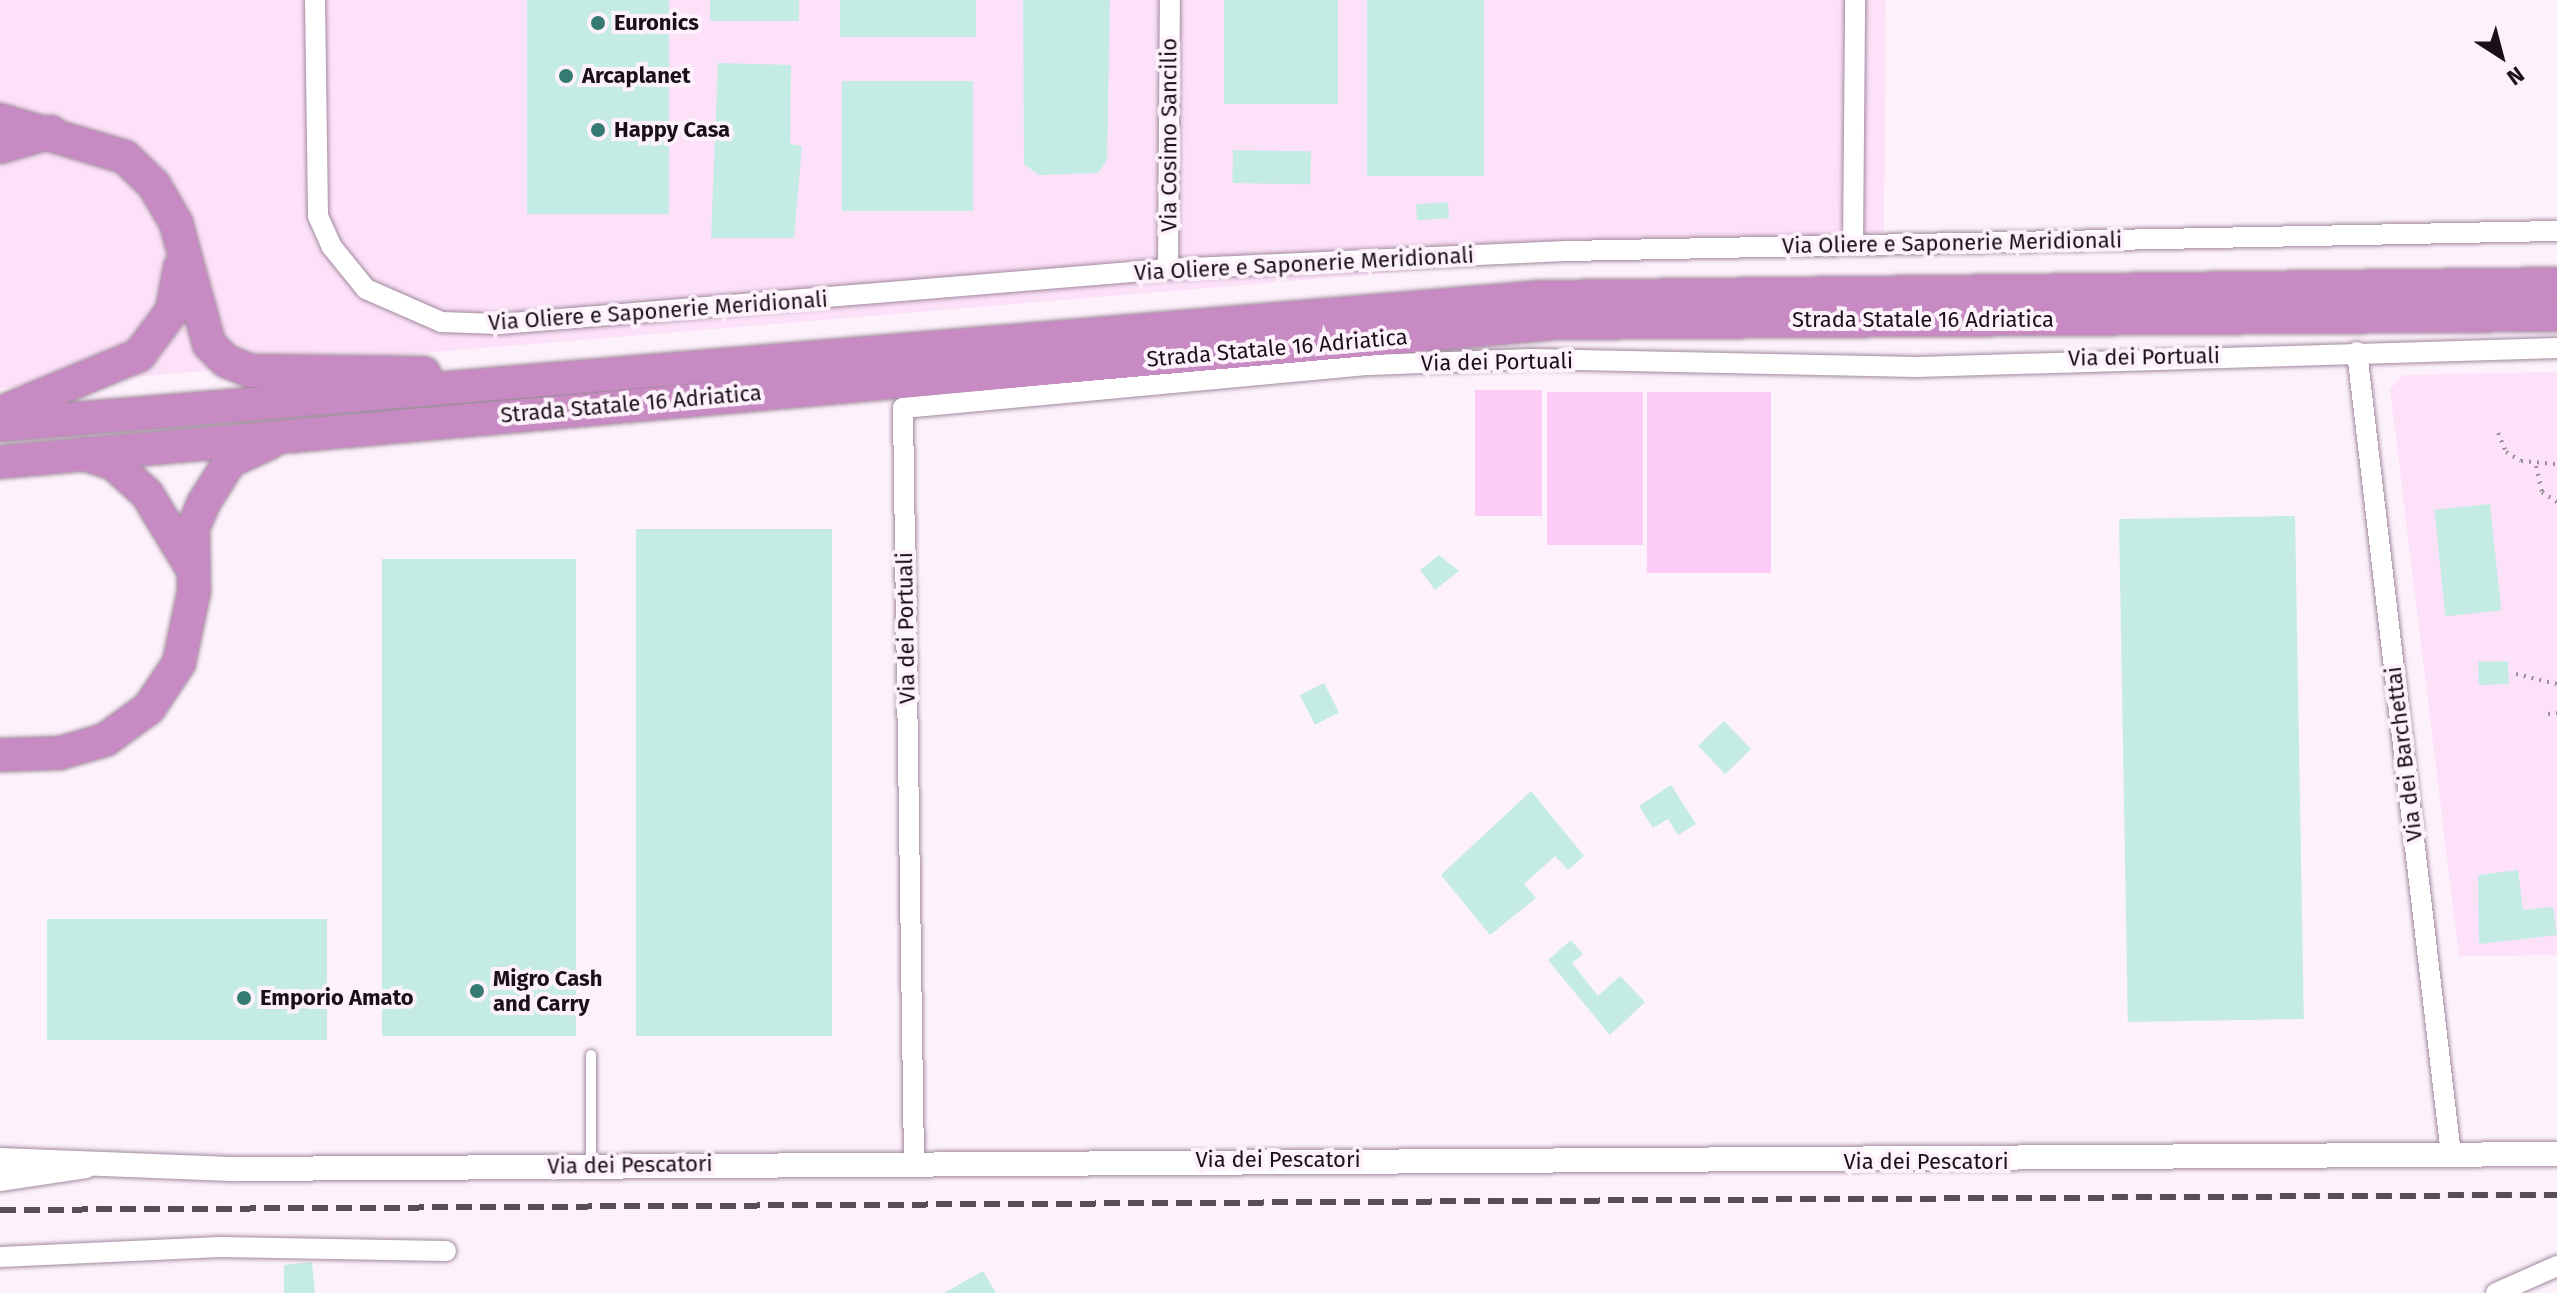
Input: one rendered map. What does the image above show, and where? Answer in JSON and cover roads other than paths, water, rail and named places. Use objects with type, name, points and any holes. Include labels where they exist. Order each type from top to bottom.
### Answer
[{"type":"highway","points":[[0,120],[55,131],[125,157],[168,210],[209,344],[251,371],[360,368],[521,380]]},
{"type":"highway","points":[[0,147],[55,131]]},
{"type":"highway","points":[[0,413],[139,355],[172,311],[183,257]]},
{"type":"highway","name":"Strada Statale 16 Adriatica","points":[[0,425],[1542,297],[2557,284]]},
{"type":"highway","name":"Strada Statale 16 Adriatica","points":[[0,462],[327,429],[1558,323],[2557,315]]},
{"type":"highway","points":[[5,751],[60,753],[105,740],[149,708],[179,663],[194,591],[193,528],[230,461],[254,446],[327,429]]},
{"type":"highway","points":[[81,453],[114,464],[147,494],[175,530],[194,591]]},
{"type":"street","name":"Via Oliere e Saponerie Meridionali","points":[[315,0],[318,216],[358,280],[415,316],[500,324],[1168,269],[1853,245],[2557,231]]},
{"type":"street","name":"Via Cosimo Sancilio","points":[[1168,269],[1170,0]]},
{"type":"street","points":[[1853,245],[1855,0]]},
{"type":"street","name":"Via dei Portuali","points":[[914,1161],[903,408],[1369,365],[1531,359],[1917,367],[2557,348]]},
{"type":"street","name":"Via dei Barchettai","points":[[2357,352],[2451,1155]]},
{"type":"street","name":"Via dei Pescatori","points":[[0,1160],[100,1164],[591,1166],[914,1161],[2080,1163],[2557,1154]]},
{"type":"street","points":[[0,1181],[46,1179],[100,1164]]},
{"type":"street","points":[[0,1257],[220,1247],[446,1251]]},
{"type":"street","points":[[2496,1293],[2557,1266]]},
{"type":"lane","points":[[591,1055],[591,1166]]},
{"type":"railway","points":[[0,1210],[2557,1195]]},
{"type":"place","name":"Euronics","points":[[598,23]]},
{"type":"place","name":"Arcaplanet","points":[[566,76]]},
{"type":"place","name":"Happy Casa","points":[[598,130]]},
{"type":"place","name":"Migro Cash and Carry","points":[[477,991]]},
{"type":"place","name":"Emporio Amato","points":[[244,998]]}]
